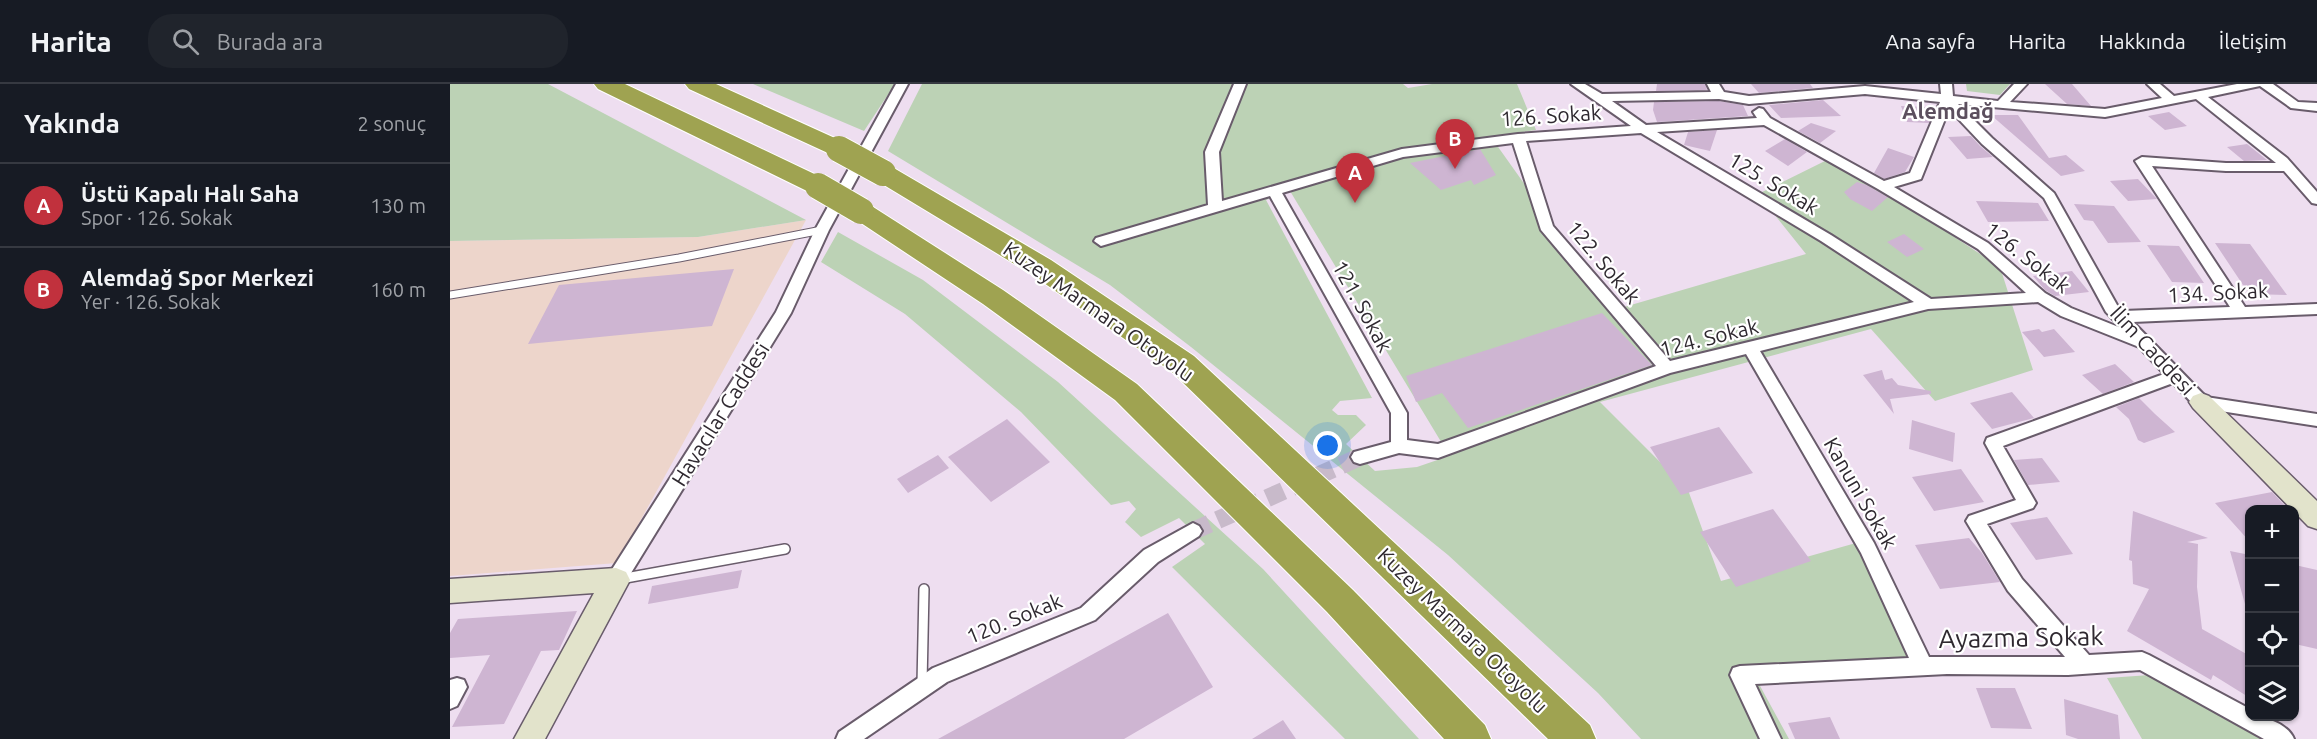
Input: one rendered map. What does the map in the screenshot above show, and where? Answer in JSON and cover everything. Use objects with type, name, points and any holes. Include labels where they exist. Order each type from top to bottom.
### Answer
[{"type":"highway","points":[[606,84],[818,186],[861,211],[993,297],[1126,392],[1340,601],[1471,739]]},
{"type":"highway","name":"Kuzey Marmara Otoyolu","points":[[697,84],[839,149],[883,173],[1041,267],[1183,364],[1576,739]]},
{"type":"street","name":"Havacılar Caddesi","points":[[529,739],[616,580],[783,314],[822,230],[902,84]]},
{"type":"street","points":[[1215,206],[1212,152],[1240,84]]},
{"type":"street","name":"125. Sokak","points":[[1577,84],[1644,130],[1826,238],[1928,304]]},
{"type":"street","points":[[2002,103],[2021,84]]},
{"type":"street","points":[[2153,84],[2171,100]]},
{"type":"street","points":[[1599,98],[1716,90],[1749,100],[1865,90],[1946,91],[2002,103],[2051,110],[2105,113],[2256,84]]},
{"type":"street","points":[[2265,84],[2295,105],[2317,107]]},
{"type":"street","points":[[1883,186],[1916,176],[1946,91]]},
{"type":"street","name":"İlim Caddesi","points":[[1946,91],[1987,141],[2049,196],[2111,308],[2317,518]]},
{"type":"street","points":[[2198,95],[2287,167],[2317,200]]},
{"type":"street","name":"126. Sokak","points":[[1749,100],[1766,121],[1883,186],[1983,246],[2040,297],[2066,312],[2146,344]]},
{"type":"street","name":"126. Sokak","points":[[1101,241],[1402,153],[1518,138],[1766,121]]},
{"type":"street","name":"122. Sokak","points":[[1518,138],[1546,227],[1667,368]]},
{"type":"street","points":[[2241,312],[2142,161],[2226,167],[2287,167]]},
{"type":"street","name":"121. Sokak","points":[[1274,191],[1399,413],[1399,446]]},
{"type":"street","name":"124. Sokak","points":[[1399,446],[1438,451],[1667,368],[1928,304],[2040,297]]},
{"type":"street","name":"134. Sokak","points":[[2120,317],[2317,309]]},
{"type":"street","name":"Kanuni Sokak","points":[[1750,348],[1868,549],[1923,666]]},
{"type":"street","points":[[2085,665],[2015,585],[1975,521],[2027,502],[1993,443],[2176,376]]},
{"type":"street","points":[[2201,402],[2317,420]]},
{"type":"street","points":[[1360,457],[1399,446]]},
{"type":"street","name":"120. Sokak","points":[[846,739],[940,675],[1088,614],[1151,556],[1193,531]]},
{"type":"street","points":[[450,591],[616,580]]},
{"type":"street","name":"Ayazma Sokak","points":[[1771,739],[1740,675],[1923,666],[2085,665],[2142,661],[2284,739]]},
{"type":"lane","points":[[450,295],[679,258],[822,230]]},
{"type":"lane","points":[[616,580],[785,549]]},
{"type":"lane","points":[[922,687],[924,589]]},
{"type":"shaded area","points":[[806,220],[617,563],[450,576],[450,241],[698,237]]},
{"type":"green space","points":[[450,84],[548,84],[806,220],[698,237],[450,241]]},
{"type":"green space","points":[[753,84],[895,84],[864,131]]},
{"type":"green space","points":[[922,84],[1403,84],[1408,88],[1432,84],[1517,84],[1536,130],[1491,137],[1557,230],[1624,307],[1806,254],[1758,194],[1833,157],[2000,267],[2033,370],[1935,401],[1871,329],[1600,402],[1688,490],[1721,581],[1863,541],[1920,660],[1759,684],[1789,739],[1641,739],[1598,693],[1448,555],[1191,347],[1110,285],[888,151]],"holes":[[[1290,191],[1449,455],[1417,467],[1375,471],[1346,444],[1366,425],[1356,415],[1338,415],[1332,410],[1340,401],[1372,398],[1266,200]]]},
{"type":"green space","points":[[1966,84],[2010,84],[2000,95],[1967,91]]},
{"type":"green space","points":[[838,232],[923,280],[1058,382],[1263,569],[1419,739],[1345,739],[1172,567],[1205,544],[1179,518],[1141,537],[1125,522],[1136,509],[1129,501],[1111,505],[1021,412],[905,314],[821,262]]},
{"type":"green space","points":[[2150,675],[2263,739],[2142,739],[2107,678]]},
{"type":"building","points":[[1657,84],[1705,84],[1707,90],[1656,91]]},
{"type":"building","points":[[1751,84],[1810,84],[1813,88],[1759,93]]},
{"type":"building","points":[[2045,84],[2072,84],[2091,106],[2067,104]]},
{"type":"building","points":[[1823,100],[1841,116],[1781,118],[1769,105]]},
{"type":"building","points":[[1719,101],[1743,105],[1748,116],[1657,122],[1653,110],[1654,102]]},
{"type":"building","points":[[1901,106],[1927,107],[1931,117],[1929,123],[1907,122]]},
{"type":"building","points":[[2169,112],[2187,126],[2165,130],[2148,116]]},
{"type":"building","points":[[1991,115],[2018,115],[2049,158],[2066,155],[2085,171],[2061,176]]},
{"type":"building","points":[[1811,123],[1836,131],[1820,143],[1798,131]]},
{"type":"building","points":[[1717,130],[1710,151],[1684,145],[1688,132]]},
{"type":"building","points":[[1971,136],[1993,157],[1967,159],[1948,137]]},
{"type":"building","points":[[1785,139],[1807,152],[1788,166],[1765,151]]},
{"type":"building","points":[[2247,144],[2267,160],[2244,161],[2227,147]]},
{"type":"building","points":[[1888,148],[1914,157],[1905,172],[1884,179],[1874,173]]},
{"type":"building","points":[[1480,149],[1496,175],[1474,185],[1471,180],[1441,190],[1410,163]]},
{"type":"building","points":[[2138,179],[2157,199],[2128,201],[2110,181]]},
{"type":"building","points":[[1857,182],[1888,197],[1872,211],[1850,199],[1844,192]]},
{"type":"building","points":[[1976,201],[2038,203],[2049,221],[1988,222]]},
{"type":"building","points":[[2074,204],[2114,206],[2141,242],[2108,243],[2093,221],[2084,220]]},
{"type":"building","points":[[1904,234],[1924,249],[1907,257],[1887,242]]},
{"type":"building","points":[[2215,243],[2250,244],[2287,295],[2249,294]]},
{"type":"building","points":[[2147,245],[2179,246],[2204,283],[2172,282]]},
{"type":"building","points":[[734,269],[712,326],[528,344],[559,285]]},
{"type":"building","points":[[2072,271],[2089,292],[2055,296],[2045,290],[2033,276]]},
{"type":"building","points":[[1602,313],[1652,365],[1468,428],[1442,393],[1416,402],[1406,376]]},
{"type":"building","points":[[2039,329],[2042,332],[2054,329],[2075,352],[2044,357],[2022,332]]},
{"type":"building","points":[[2115,364],[2134,382],[2103,394],[2082,375]]},
{"type":"building","points":[[1882,370],[1885,380],[1892,378],[1898,385],[1931,391],[1931,394],[1890,399],[1894,414],[1863,375]]},
{"type":"building","points":[[2012,392],[2034,418],[1992,429],[1970,403]]},
{"type":"building","points":[[2139,398],[2175,432],[2144,443],[2138,440],[2129,419],[2116,407]]},
{"type":"building","points":[[1007,419],[1050,462],[991,502],[948,457]]},
{"type":"building","points":[[1912,420],[1955,433],[1953,462],[1909,449]]},
{"type":"building","points":[[1719,427],[1753,473],[1681,495],[1650,447]]},
{"type":"building","points":[[938,455],[949,468],[908,493],[897,479]]},
{"type":"building","points":[[2042,458],[2060,482],[2028,485],[2014,460]]},
{"type":"building","points":[[1961,469],[1984,502],[1934,511],[1912,477]]},
{"type":"building","points":[[2272,492],[2284,505],[2245,505],[2245,536],[2215,503]]},
{"type":"building","points":[[1773,509],[1811,561],[1736,587],[1700,532]]},
{"type":"building","points":[[2133,511],[2208,538],[2187,542],[2198,544],[2197,587],[2202,629],[2245,653],[2245,695],[2213,675],[2211,680],[2127,631],[2149,589],[2133,584],[2132,561],[2129,560]]},
{"type":"building","points":[[2047,517],[2073,554],[2036,560],[2010,523]]},
{"type":"building","points":[[1969,538],[1982,553],[2000,582],[1940,589],[1915,545]]},
{"type":"building","points":[[2230,551],[2245,554],[2245,604]]},
{"type":"building","points":[[2299,566],[2317,570],[2317,649],[2299,645]]},
{"type":"building","points":[[742,570],[738,588],[648,604],[652,586]]},
{"type":"building","points":[[577,611],[559,650],[541,651],[504,724],[452,727],[490,655],[450,658],[450,633],[458,619]]},
{"type":"building","points":[[1168,613],[1213,687],[1124,739],[938,739]]},
{"type":"building","points":[[1976,688],[2015,688],[2032,729],[1991,728]]},
{"type":"building","points":[[2064,699],[2118,715],[2120,739],[2078,739],[2066,735]]},
{"type":"building","points":[[1830,717],[1840,739],[1795,739],[1788,723]]},
{"type":"building","points":[[1283,720],[1296,739],[1252,739]]},
{"type":"tunnel","points":[[1193,531],[1360,457]]},
{"type":"place","name":"Alemdağ Spor Merkezi","points":[[1455,169]]},
{"type":"place","name":"Üstü Kapalı Halı Saha","points":[[1355,203]]},
{"type":"district","name":"Alemdağ","points":[[1948,110]]}]
